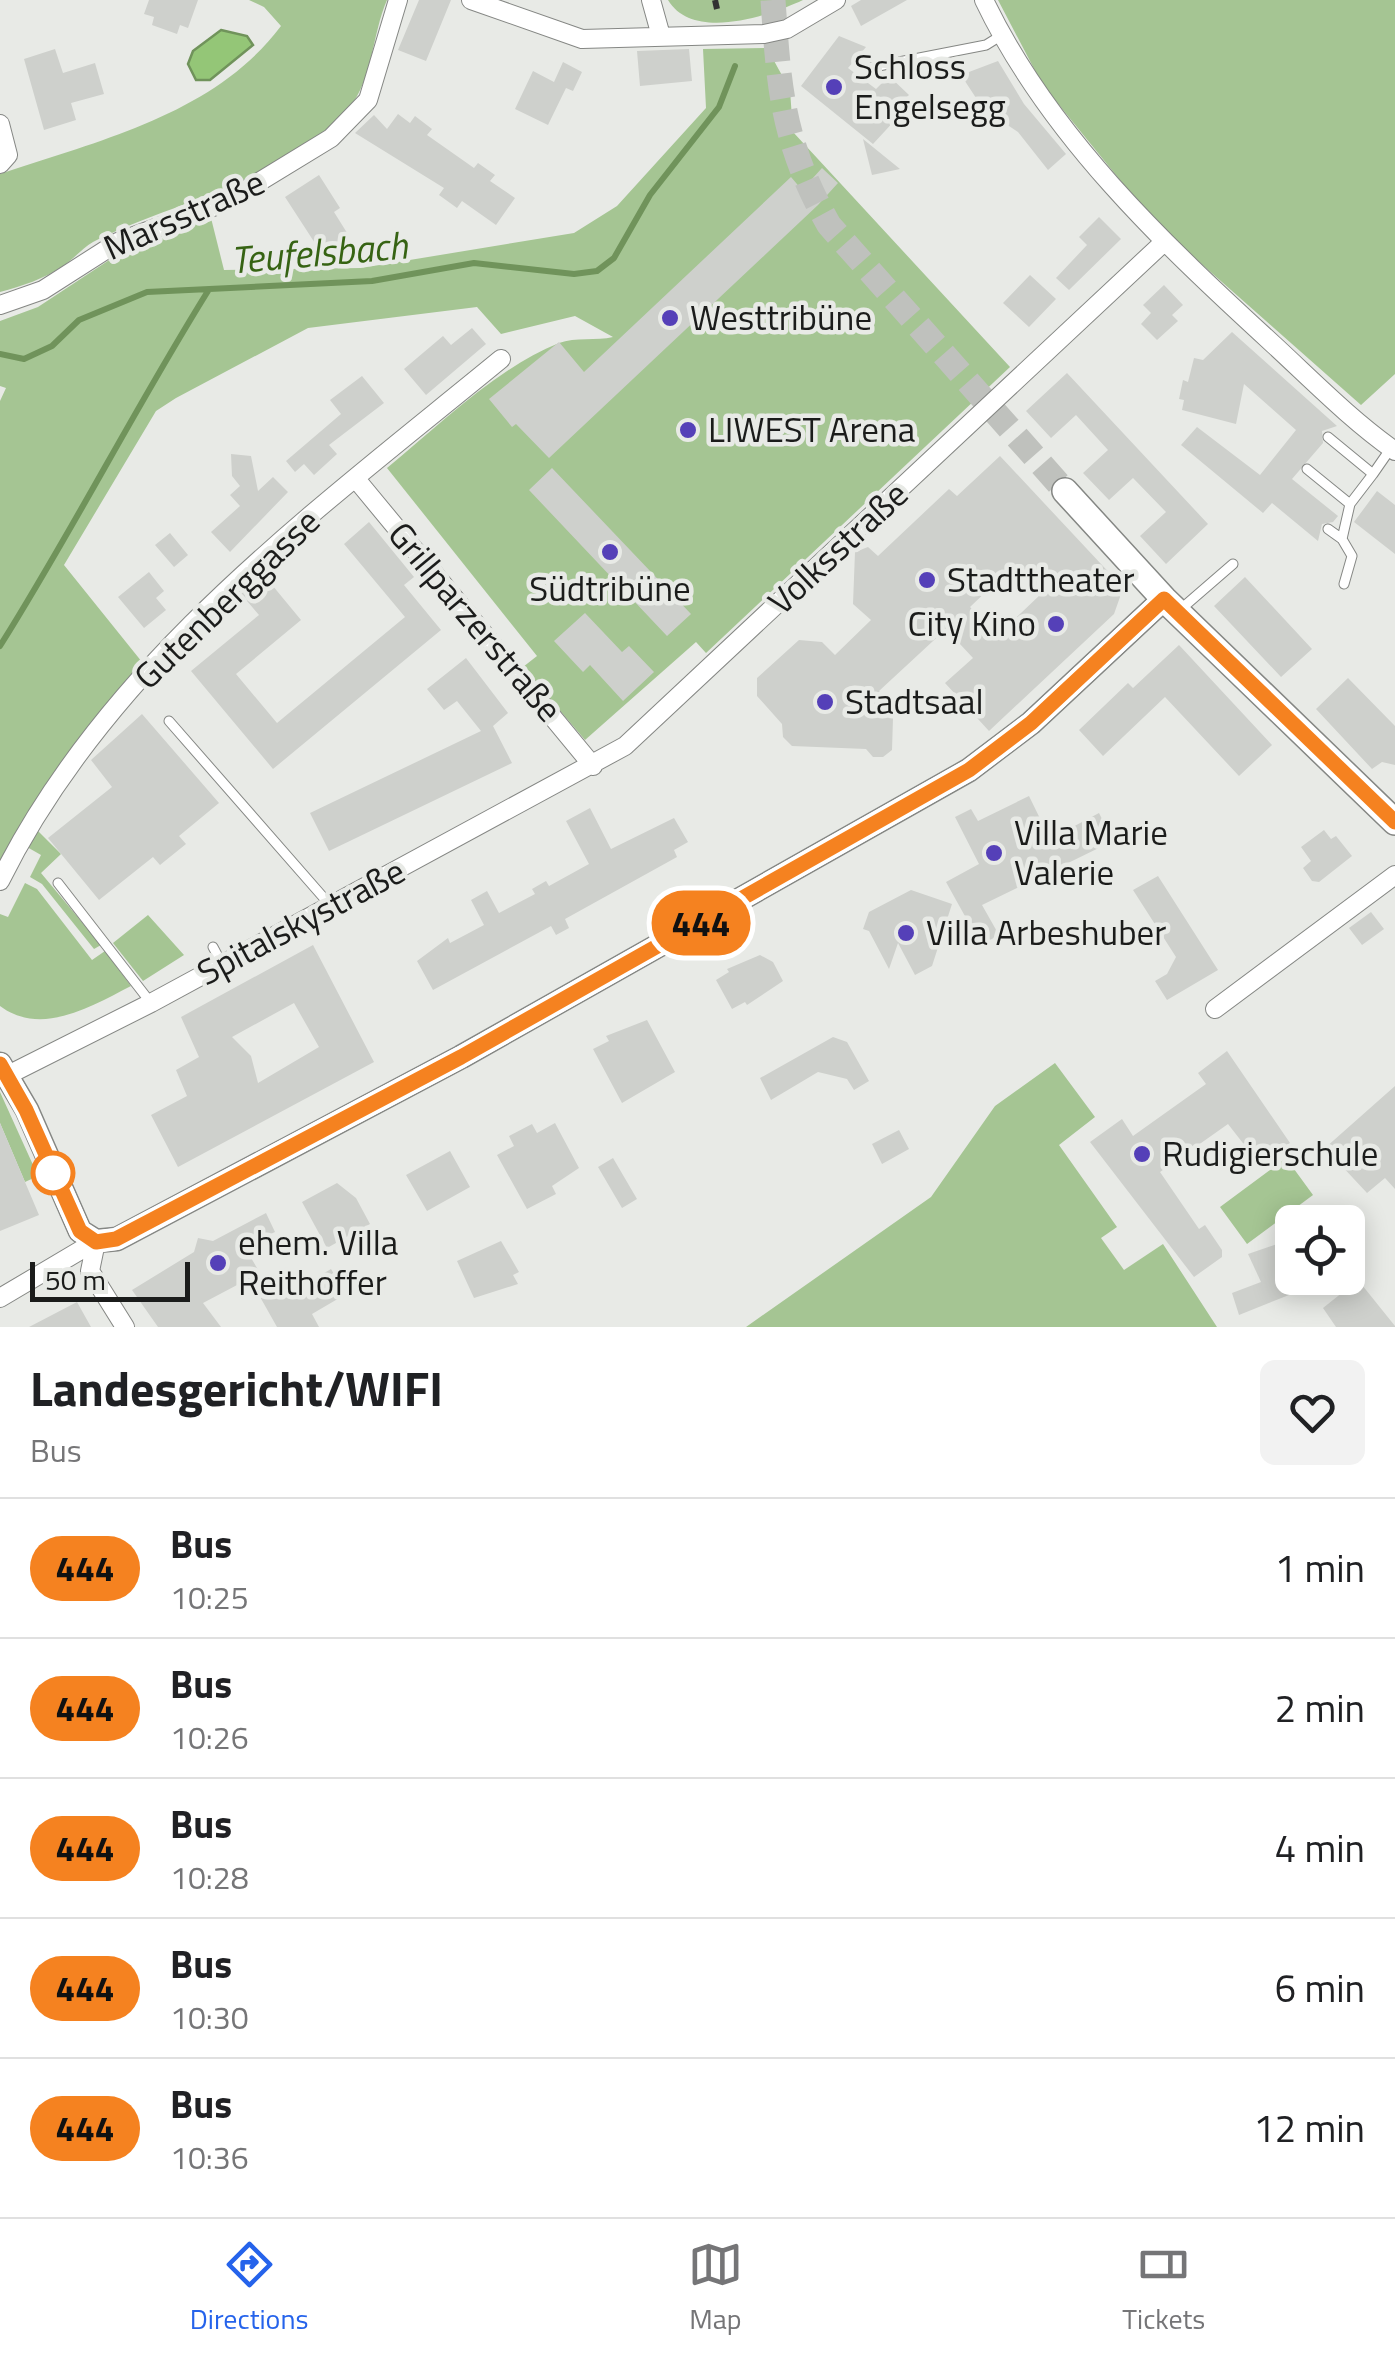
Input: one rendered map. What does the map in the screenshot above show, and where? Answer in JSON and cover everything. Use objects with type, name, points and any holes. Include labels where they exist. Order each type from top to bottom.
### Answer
[{"type":"main road","points":[[1065,491],[1172,605],[1395,822]]},
{"type":"street","name":"Marsstraße","points":[[0,305],[44,290],[118,242],[226,202],[331,138],[368,100],[398,0]]},
{"type":"street","points":[[471,0],[582,40],[744,36],[787,29],[836,0]]},
{"type":"street","points":[[651,0],[662,36]]},
{"type":"street","points":[[984,0],[1002,36],[1063,124],[1164,242],[1393,450]]},
{"type":"street","points":[[0,124],[8,154],[0,164]]},
{"type":"street","name":"Volksstraße","points":[[594,766],[625,746],[1164,242]]},
{"type":"street","name":"Gutenberggasse","points":[[0,880],[76,756],[170,644],[356,479],[502,359]]},
{"type":"street","name":"Grillparzerstraße","points":[[356,479],[594,766]]},
{"type":"street","points":[[0,1298],[96,1242],[116,1239],[148,1224],[447,1064],[956,778],[1031,723],[1172,605]]},
{"type":"street","name":"Spitalskystraße","points":[[4,1069],[151,1003],[218,956],[330,905],[594,766]]},
{"type":"street","points":[[1214,1008],[1395,875]]},
{"type":"street","points":[[4,1069],[68,1210],[80,1231],[96,1242]]},
{"type":"street","points":[[96,1242],[90,1271],[126,1327]]},
{"type":"lane","points":[[868,68],[986,45],[1002,36]]},
{"type":"lane","points":[[1328,437],[1373,474]]},
{"type":"lane","points":[[1342,539],[1350,504],[1393,450]]},
{"type":"lane","points":[[1307,469],[1350,504]]},
{"type":"lane","points":[[1328,529],[1342,539],[1352,556],[1344,584]]},
{"type":"lane","points":[[1172,605],[1234,564]]},
{"type":"lane","points":[[168,721],[330,905]]},
{"type":"lane","points":[[58,883],[151,1003]]},
{"type":"shaded area","points":[[249,0],[387,0],[368,70],[349,108],[324,134],[263,172],[125,227],[89,244],[48,275],[0,292],[0,174],[153,120],[223,81],[254,56],[281,26],[264,7]]},
{"type":"shaded area","points":[[668,0],[803,0],[752,18],[713,23],[680,13]]},
{"type":"shaded area","points":[[998,0],[1395,0],[1395,374],[1361,405],[1154,222],[1042,84]]},
{"type":"shaded area","points":[[221,30],[247,36],[253,45],[210,80],[196,80],[188,64],[193,51]]},
{"type":"shaded area","points":[[767,48],[790,90],[793,132],[1010,367],[706,653],[696,642],[585,740],[523,667],[537,656],[387,468],[469,399],[535,354],[565,341],[613,337],[575,316],[501,334],[477,307],[308,328],[156,411],[64,565],[142,662],[49,780],[0,863],[0,401],[6,388],[0,386],[0,321],[38,307],[132,245],[211,218],[224,270],[361,268],[574,233],[617,206],[706,108],[703,49]]},
{"type":"shaded area","points":[[36,829],[61,854],[41,873],[101,945],[94,949],[42,884],[30,877],[41,855],[27,847]]},
{"type":"shaded area","points":[[25,883],[37,889],[92,960],[105,951],[131,986],[83,1009],[50,1019],[16,1015],[0,1006],[0,914],[8,917]]},
{"type":"shaded area","points":[[148,915],[184,955],[143,981],[113,943]]},
{"type":"shaded area","points":[[1055,1063],[1095,1117],[1059,1145],[1117,1227],[1101,1238],[1124,1270],[1163,1244],[1217,1327],[746,1327],[931,1197],[995,1106]]},
{"type":"shaded area","points":[[0,1092],[38,1176],[25,1182],[0,1123]]},
{"type":"shaded area","points":[[1286,1158],[1313,1195],[1300,1205],[1275,1205],[1275,1223],[1247,1244],[1220,1207]]},
{"type":"building","points":[[149,0],[198,0],[188,28],[180,25],[177,34],[152,25],[154,17],[144,14]]},
{"type":"building","points":[[419,0],[451,0],[426,61],[398,50]]},
{"type":"building","points":[[861,0],[907,0],[861,26],[851,6]]},
{"type":"building","name":"Schloss Engelsegg","points":[[839,36],[866,47],[848,68],[876,89],[889,76],[909,95],[891,112],[897,118],[873,144],[801,86]]},
{"type":"building","points":[[55,49],[63,73],[95,63],[104,94],[71,103],[76,120],[44,130],[24,59]]},
{"type":"building","points":[[689,49],[692,81],[640,86],[637,51]]},
{"type":"building","points":[[998,61],[1024,104],[1066,154],[1048,170],[1018,132],[1000,120],[993,124],[961,75]]},
{"type":"building","points":[[563,62],[582,72],[573,91],[566,88],[548,125],[515,109],[533,71],[554,82]]},
{"type":"building","points":[[398,114],[410,123],[415,116],[432,129],[427,135],[474,168],[478,163],[495,175],[490,181],[515,198],[496,225],[462,201],[457,208],[439,195],[444,188],[355,133],[374,115],[387,129]]},
{"type":"building","points":[[863,139],[900,169],[872,175]]},
{"type":"building","name":"Westtribüne","points":[[822,168],[838,183],[818,205],[549,458],[516,424],[512,427],[489,399],[559,342],[584,372],[791,177],[802,190]]},
{"type":"building","points":[[319,175],[340,208],[334,212],[349,236],[322,254],[285,197]]},
{"type":"building","points":[[1099,217],[1121,239],[1069,290],[1056,278],[1087,245],[1079,237]]},
{"type":"building","points":[[1030,275],[1056,299],[1029,327],[1003,303]]},
{"type":"building","points":[[1164,285],[1183,305],[1172,315],[1178,321],[1157,340],[1141,324],[1151,313],[1143,305]]},
{"type":"building","points":[[472,328],[486,344],[426,395],[404,369],[443,336],[451,345]]},
{"type":"building","points":[[1232,332],[1337,426],[1322,431],[1323,443],[1292,479],[1338,516],[1333,522],[1322,524],[1318,541],[1272,503],[1263,513],[1181,445],[1197,427],[1260,475],[1296,430],[1244,384],[1236,424],[1182,410],[1184,400],[1179,399],[1183,380],[1188,382],[1194,358],[1203,360]]},
{"type":"building","points":[[1067,373],[1208,524],[1166,564],[1140,536],[1166,512],[1133,478],[1109,500],[1083,473],[1108,450],[1076,415],[1051,438],[1026,411]]},
{"type":"building","points":[[362,376],[384,403],[329,445],[337,454],[314,475],[304,464],[295,472],[286,461],[341,414],[330,400]]},
{"type":"building","points":[[231,454],[251,456],[258,491],[273,477],[288,492],[230,552],[211,532],[240,506],[230,495],[240,486],[232,476]]},
{"type":"building","points":[[1000,456],[1116,580],[1120,597],[1114,614],[989,731],[945,683],[973,658],[946,629],[879,691],[891,706],[893,718],[892,750],[883,757],[873,757],[866,749],[792,746],[783,737],[782,724],[757,696],[757,678],[799,640],[822,642],[835,655],[871,620],[853,604],[855,552],[868,547],[878,556],[949,489],[957,496]],"holes":[[[1013,566],[1041,594],[998,635],[970,607]]]},
{"type":"building","name":"Südtribüne","points":[[552,468],[691,614],[667,636],[529,490]]},
{"type":"building","points":[[1377,491],[1395,505],[1395,554],[1354,522]]},
{"type":"building","points":[[369,522],[414,577],[404,585],[441,630],[273,769],[191,671],[259,615],[241,594],[263,574],[301,620],[236,674],[277,723],[405,617],[344,544]]},
{"type":"building","points":[[170,533],[188,555],[174,567],[155,545]]},
{"type":"building","points":[[149,572],[164,591],[156,598],[166,610],[144,628],[118,597]]},
{"type":"building","points":[[1245,577],[1312,649],[1281,677],[1214,606]]},
{"type":"building","points":[[585,613],[622,652],[629,646],[654,672],[623,701],[590,665],[583,672],[554,641]]},
{"type":"building","points":[[1179,645],[1272,745],[1239,776],[1165,697],[1103,756],[1079,730],[1128,683],[1133,688]]},
{"type":"building","points":[[466,658],[508,713],[493,726],[512,763],[329,851],[310,813],[481,731],[457,701],[444,710],[427,689]]},
{"type":"building","points":[[1348,678],[1395,726],[1395,765],[1382,762],[1372,769],[1316,709]]},
{"type":"building","points":[[142,714],[219,803],[179,836],[186,844],[160,865],[153,857],[99,900],[48,838],[112,787],[91,760]]},
{"type":"building","points":[[1029,796],[1050,839],[1099,813],[1113,841],[982,905],[999,935],[981,945],[946,882],[979,864],[955,817],[971,809],[978,821]]},
{"type":"building","points":[[590,808],[611,849],[674,818],[688,842],[674,850],[677,857],[565,919],[569,928],[556,935],[551,926],[433,990],[417,961],[448,938],[450,943],[484,925],[471,900],[487,891],[499,913],[535,894],[532,889],[546,881],[549,886],[589,864],[566,821]]},
{"type":"building","points":[[1324,830],[1331,839],[1336,836],[1352,856],[1319,882],[1312,881],[1303,868],[1311,861],[1301,847]]},
{"type":"building","points":[[1158,876],[1218,970],[1167,1000],[1155,981],[1167,974],[1176,957],[1133,890]]},
{"type":"building","name":"Villa Arbeshuber","points":[[911,890],[952,904],[932,966],[915,975],[898,943],[889,969],[869,931],[863,929],[869,912]]},
{"type":"building","points":[[1371,912],[1384,929],[1362,945],[1349,928]]},
{"type":"building","points":[[313,945],[374,1062],[178,1167],[151,1115],[187,1096],[176,1070],[199,1057],[181,1017]],"holes":[[[294,1003],[319,1047],[258,1083],[251,1056],[232,1037]]]},
{"type":"building","points":[[760,955],[773,962],[783,981],[747,1005],[745,1002],[732,1009],[716,980],[729,972],[727,969]]},
{"type":"building","points":[[647,1020],[675,1072],[622,1103],[593,1049],[609,1041],[606,1036]]},
{"type":"building","points":[[833,1037],[847,1042],[869,1081],[854,1090],[847,1079],[818,1072],[771,1100],[760,1078]]},
{"type":"building","name":"Rudigierschule","points":[[1227,1051],[1290,1143],[1260,1165],[1228,1124],[1160,1172],[1199,1229],[1205,1225],[1222,1250],[1222,1257],[1194,1277],[1090,1142],[1122,1119],[1133,1136],[1206,1084],[1198,1073]]},
{"type":"building","points":[[1395,1086],[1395,1189],[1385,1178],[1367,1193],[1325,1148]]},
{"type":"building","points":[[0,1123],[39,1215],[0,1231]]},
{"type":"building","points":[[555,1123],[579,1168],[552,1186],[556,1194],[527,1209],[497,1155],[514,1146],[509,1136],[532,1124],[537,1133]]},
{"type":"building","points":[[899,1130],[909,1149],[882,1164],[872,1144]]},
{"type":"building","points":[[450,1151],[470,1187],[427,1211],[406,1175]]},
{"type":"building","points":[[613,1158],[637,1199],[622,1208],[598,1167]]},
{"type":"building","points":[[337,1183],[356,1198],[370,1224],[327,1248],[302,1202]]},
{"type":"building","points":[[266,1213],[275,1232],[244,1246],[260,1273],[203,1303],[221,1327],[158,1327],[132,1290],[194,1252],[198,1238],[213,1241]]},
{"type":"building","points":[[501,1241],[519,1272],[513,1275],[518,1284],[474,1298],[457,1261]]},
{"type":"building","points":[[1275,1245],[1275,1295],[1289,1295],[1239,1315],[1232,1293],[1261,1282],[1248,1254]]},
{"type":"building","points":[[331,1269],[343,1289],[341,1297],[312,1314],[319,1327],[277,1327],[255,1288],[290,1270],[299,1288]]},
{"type":"building","points":[[1365,1289],[1395,1327],[1336,1327],[1323,1308],[1339,1295],[1365,1295]]},
{"type":"building","points":[[77,1302],[91,1327],[29,1327]]},
{"type":"waterway","name":"Teufelsbach","points":[[0,354],[24,359],[52,346],[79,320],[147,292],[372,281],[474,263],[574,274],[597,271],[614,258],[650,195],[719,107],[735,66]]},
{"type":"waterway","name":"Teufelsbach","points":[[0,646],[208,291]]},
{"type":"tunnel","points":[[773,0],[786,116],[802,168],[829,225],[1065,491]]},
{"type":"railway","points":[[715,0],[717,9]]},
{"type":"bus line","name":"444","points":[[0,1064],[26,1110],[80,1231],[96,1242],[116,1239],[461,1057],[969,770],[1031,723],[1164,599],[1395,822]]},
{"type":"place","name":"Schloss Engelsegg","points":[[834,87]]},
{"type":"place","name":"Westtribüne","points":[[670,318]]},
{"type":"place","name":"LIWEST Arena","points":[[688,430]]},
{"type":"place","name":"Südtribüne","points":[[610,552]]},
{"type":"place","name":"Stadttheater","points":[[927,580]]},
{"type":"place","name":"City Kino","points":[[1056,624]]},
{"type":"place","name":"Stadtsaal","points":[[825,702]]},
{"type":"place","name":"Villa Marie Valerie","points":[[994,853]]},
{"type":"place","name":"Villa Arbeshuber","points":[[906,933]]},
{"type":"place","name":"Rudigierschule","points":[[1142,1154]]},
{"type":"place","name":"ehem. Villa Reithoffer","points":[[218,1263]]}]
